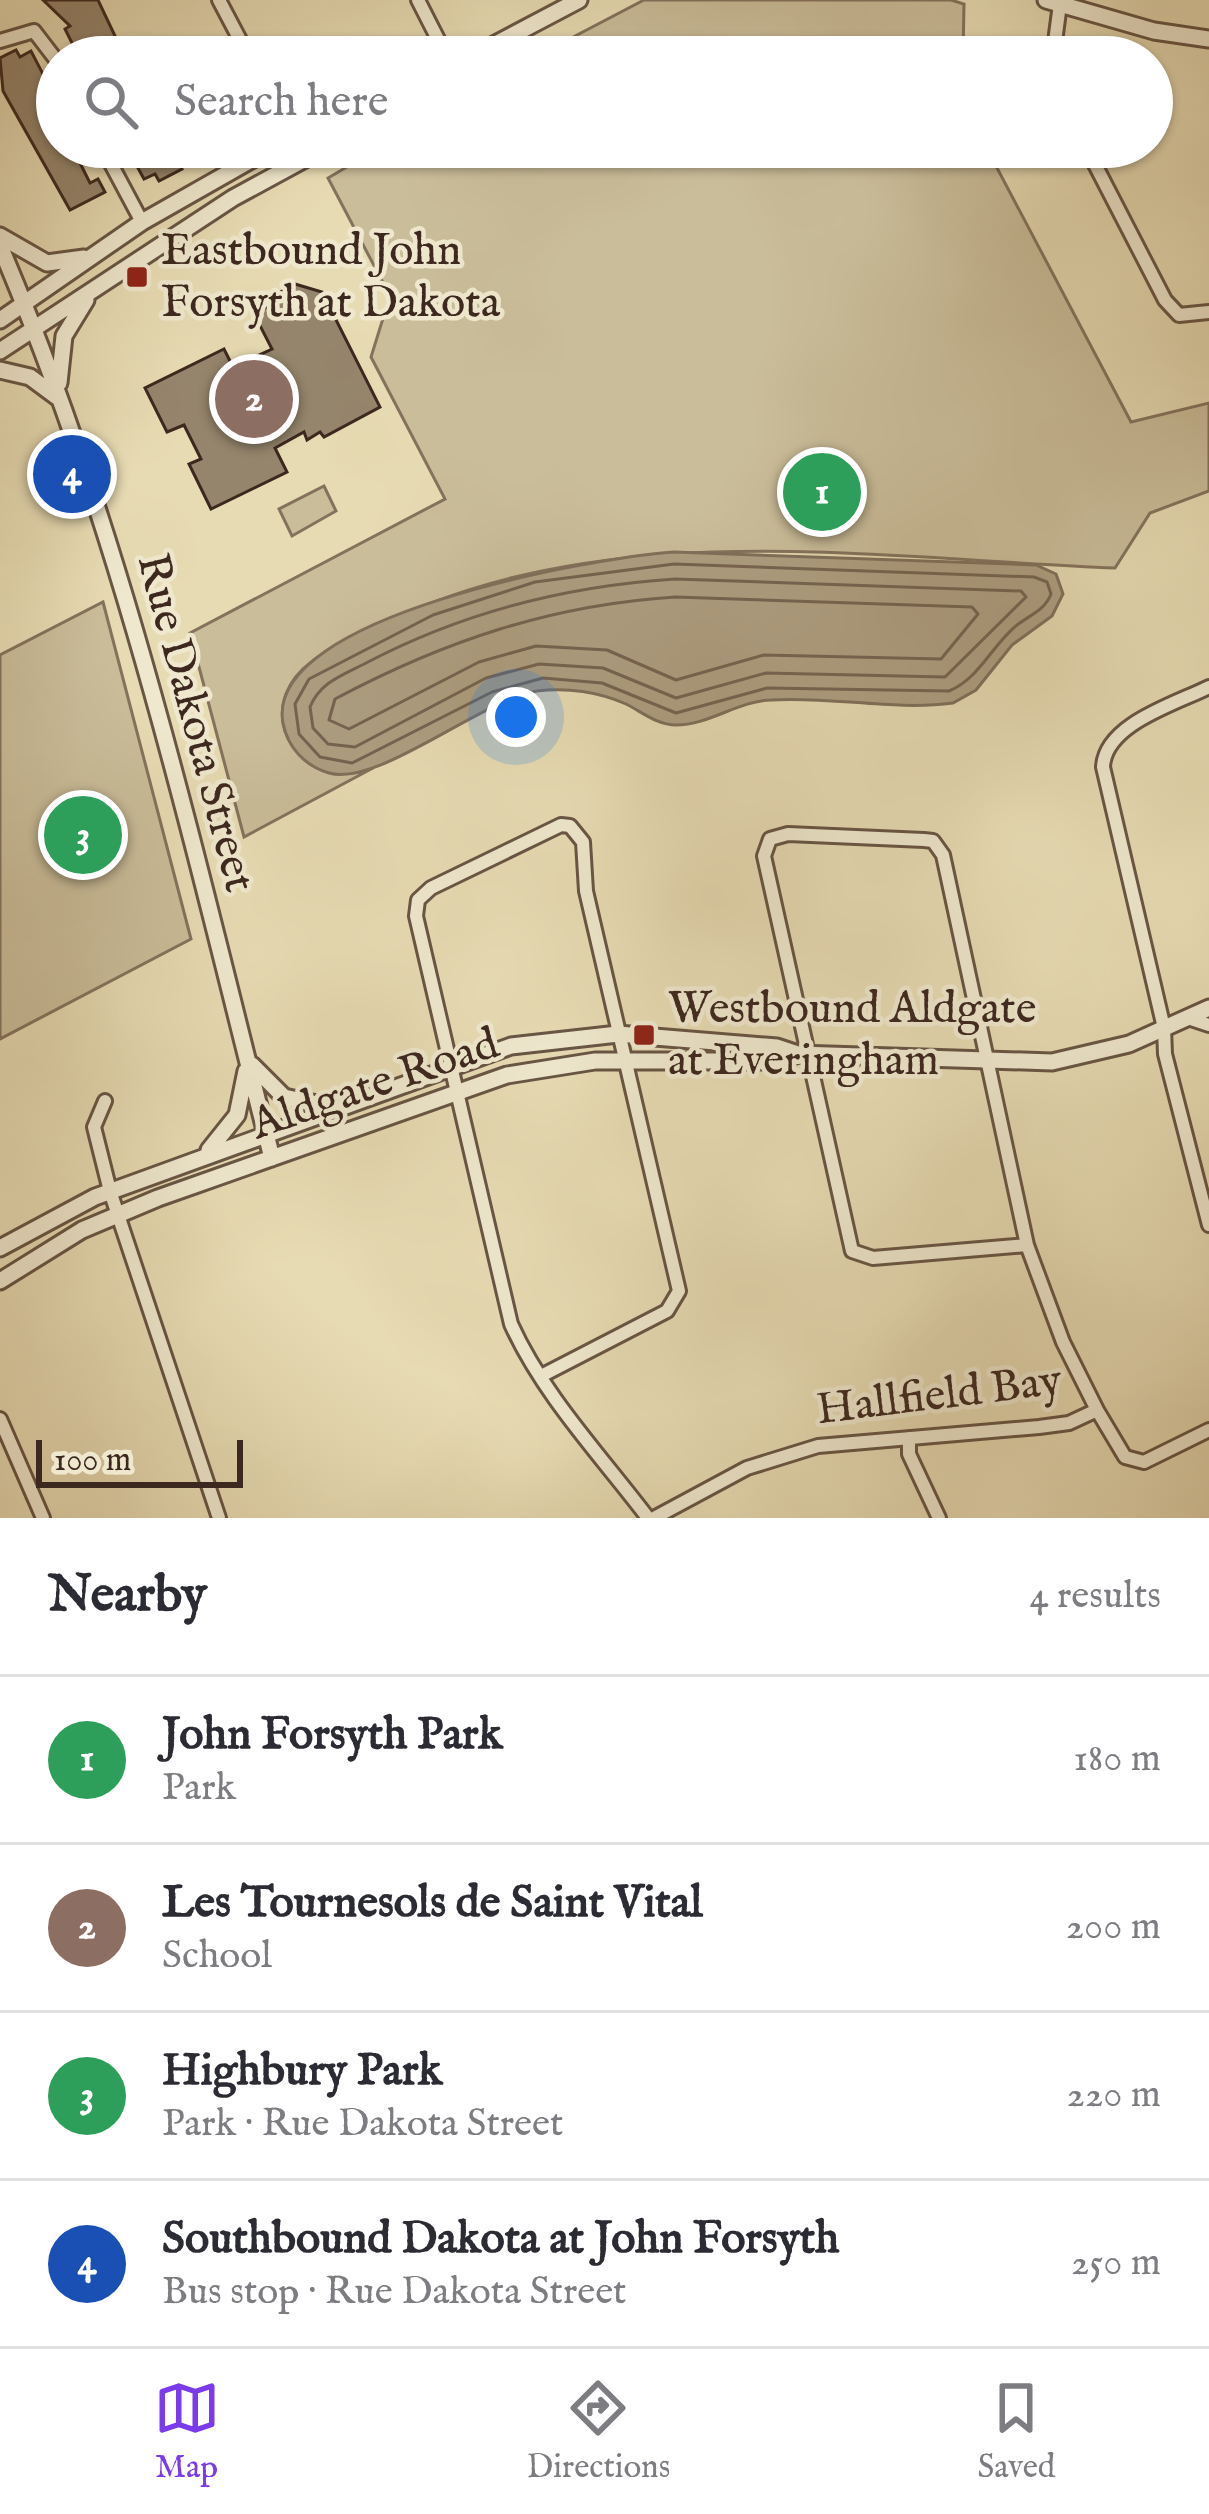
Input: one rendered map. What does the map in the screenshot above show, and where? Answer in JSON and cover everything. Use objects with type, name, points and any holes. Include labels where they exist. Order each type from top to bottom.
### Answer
[{"type":"street","points":[[219,0],[238,36]]},
{"type":"street","points":[[418,0],[436,36]]},
{"type":"street","points":[[511,36],[579,0]]},
{"type":"street","points":[[1053,36],[1053,2],[1154,31],[1209,39]]},
{"type":"street","points":[[0,40],[34,31],[38,36]]},
{"type":"street","points":[[113,168],[142,222]]},
{"type":"street","points":[[0,320],[142,222],[237,168]]},
{"type":"street","points":[[0,351],[278,168]]},
{"type":"street","points":[[1097,168],[1166,300],[1179,315],[1209,312]]},
{"type":"street","points":[[0,236],[47,263],[98,255]]},
{"type":"street","name":"Rue Dakota Street","points":[[0,246],[59,398],[146,668],[272,1159]]},
{"type":"street","points":[[59,398],[64,336],[95,289]]},
{"type":"street","points":[[0,370],[29,377],[59,398]]},
{"type":"street","points":[[1209,686],[1118,734],[1103,759],[1164,1028],[1164,1048],[1209,1225]]},
{"type":"street","name":"Hallfield Bay","points":[[627,1048],[586,890],[583,842],[570,826],[553,825],[430,888],[418,900],[416,916],[502,1300],[524,1352],[651,1518],[783,1454],[1054,1425],[1096,1410],[1054,1322],[1027,1244],[939,848],[924,840],[788,834],[765,844],[802,1054]]},
{"type":"street","name":"Aldgate Road","points":[[0,1281],[114,1203],[201,1157],[335,1106],[452,1078],[535,1069],[627,1048],[777,1046],[802,1054],[988,1062],[1087,1056],[1209,1008]]},
{"type":"street","points":[[1188,1018],[1209,1025]]},
{"type":"street","name":"Aldgate Road","points":[[0,1248],[46,1219],[272,1159],[540,1040],[778,1060],[802,1054]]},
{"type":"street","points":[[541,1376],[677,1300],[678,1276],[627,1048]]},
{"type":"street","points":[[802,1054],[852,1251],[874,1258],[1027,1244]]},
{"type":"street","points":[[246,1056],[284,1097],[298,1105],[335,1106]]},
{"type":"street","points":[[201,1157],[237,1115],[246,1056]]},
{"type":"street","points":[[105,1101],[94,1127],[114,1203],[218,1518]]},
{"type":"street","points":[[1096,1410],[1125,1457],[1144,1462],[1209,1430]]},
{"type":"street","points":[[0,1420],[43,1518]]},
{"type":"street","points":[[909,1438],[909,1454],[939,1518]]},
{"type":"shaded area","points":[[644,0],[951,0],[964,4],[963,36],[575,36]]},
{"type":"shaded area","points":[[345,168],[997,168],[1131,422],[1209,403],[1209,491],[1150,513],[1115,568],[828,552],[732,552],[636,557],[542,571],[451,596],[340,645],[299,673],[286,694],[282,713],[293,746],[304,758],[336,772],[373,768],[244,837],[190,633],[445,499],[371,357],[390,296],[328,178]]},
{"type":"shaded area","points":[[324,486],[336,511],[292,536],[279,509]]},
{"type":"shaded area","points":[[103,602],[191,939],[0,1039],[0,655]]},
{"type":"water","points":[[674,552],[1036,565],[1056,574],[1063,594],[1052,616],[1012,645],[976,690],[953,703],[771,700],[676,725],[594,694],[537,691],[487,710],[374,768],[350,774],[312,766],[289,740],[283,723],[291,685],[325,651],[378,623],[512,580]]},
{"type":"building","points":[[43,0],[98,0],[115,36],[68,36],[65,29],[70,26]]},
{"type":"building","points":[[16,50],[20,57],[31,51],[36,61],[36,150],[3,91],[0,58]]},
{"type":"building","points":[[46,168],[82,168],[90,183],[98,179],[105,192],[70,210]]},
{"type":"building","points":[[138,168],[182,169],[159,181],[155,174],[144,179]]},
{"type":"building","points":[[295,284],[322,292],[380,407],[324,437],[320,432],[307,440],[304,432],[275,448],[287,472],[211,509],[189,464],[201,459],[184,425],[167,432],[145,388],[224,349],[233,367],[272,349],[254,314],[280,301],[277,294]]},
{"type":"place","name":"Eastbound John Forsyth at Dakota","points":[[137,277]]},
{"type":"place","name":"Les Tournesols de Saint Vital","points":[[254,399]]},
{"type":"place","name":"Southbound Dakota at John Forsyth","points":[[72,474]]},
{"type":"place","name":"John Forsyth Park","points":[[822,492]]},
{"type":"place","name":"Highbury Park","points":[[83,835]]},
{"type":"place","name":"Westbound Aldgate at Everingham","points":[[644,1035]]}]
